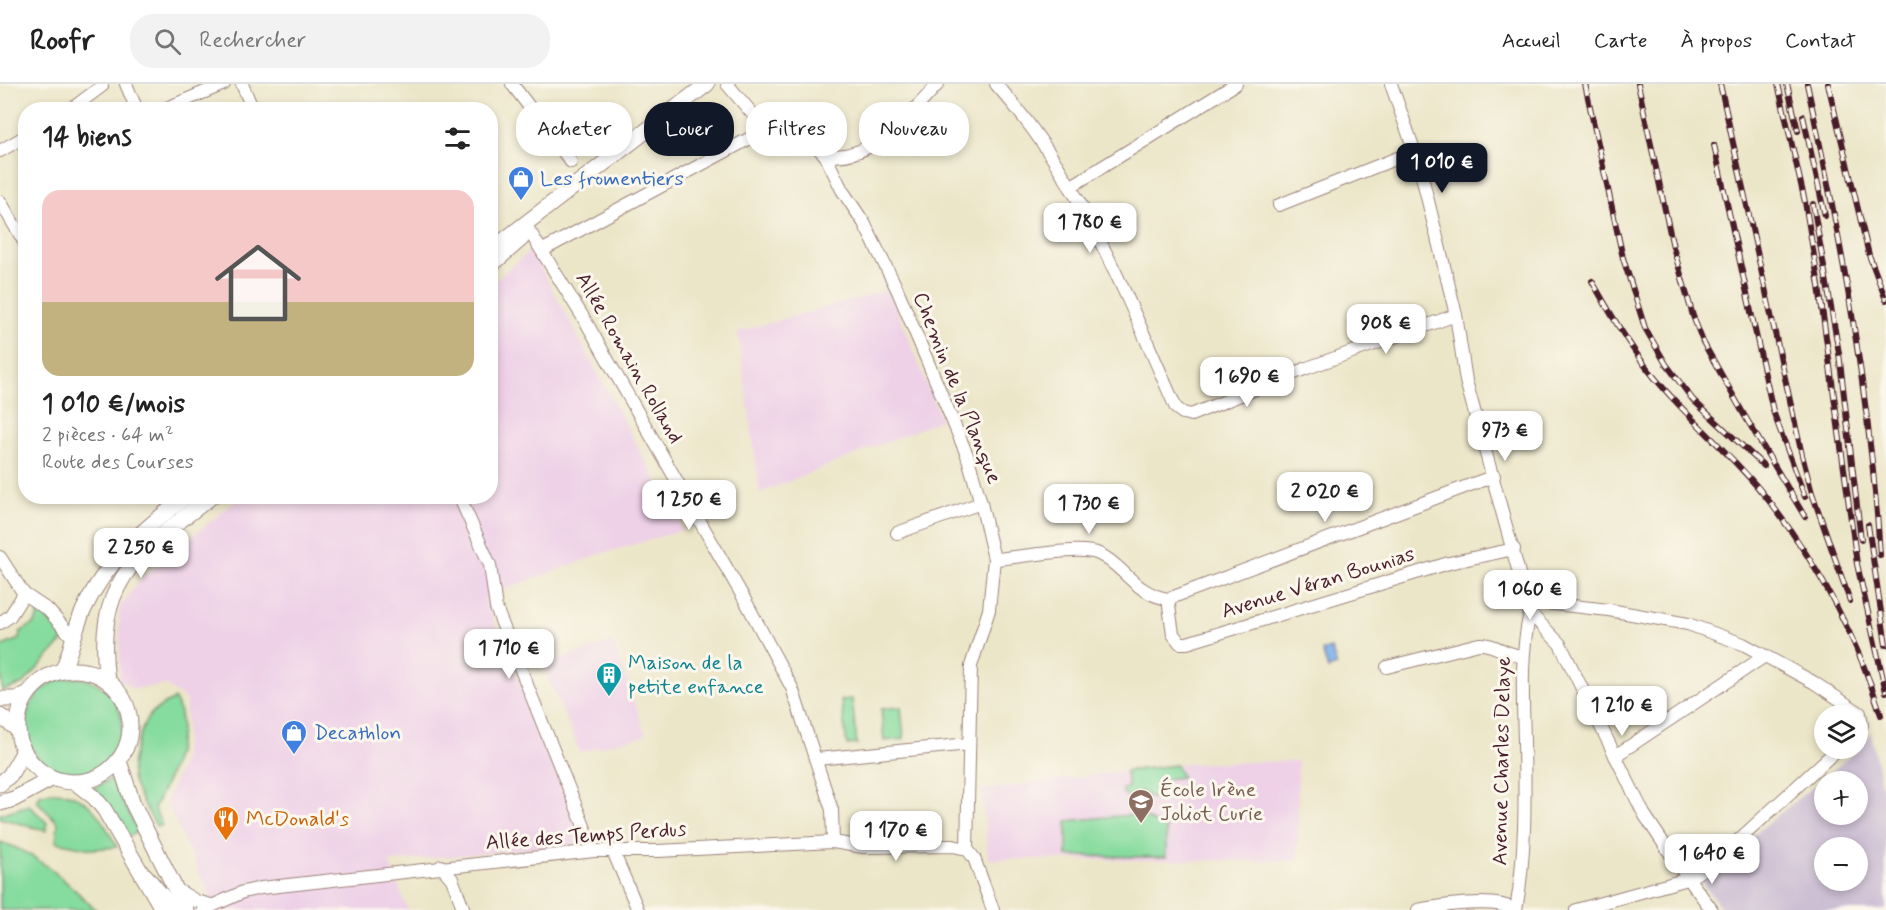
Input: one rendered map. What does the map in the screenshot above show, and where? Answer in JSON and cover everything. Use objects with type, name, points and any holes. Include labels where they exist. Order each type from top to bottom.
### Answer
[{"type":"main road","points":[[498,246],[527,227],[707,84]]},
{"type":"main road","points":[[498,258],[527,227]]},
{"type":"main road","points":[[62,671],[83,609],[96,586],[116,558],[137,536],[174,504]]},
{"type":"main road","points":[[107,680],[104,632],[114,592],[132,562],[202,504]]},
{"type":"main road","points":[[0,699],[16,699],[27,694],[46,677],[62,671],[86,671],[107,680],[124,698],[130,716],[129,738],[119,761],[99,776],[75,782],[53,778],[33,765],[24,751],[17,729],[20,710],[27,694]]},
{"type":"main road","points":[[0,716],[17,729]]},
{"type":"main road","points":[[0,784],[10,775],[24,751]]},
{"type":"main road","points":[[119,761],[129,794],[186,910]]},
{"type":"main road","points":[[0,803],[14,800],[53,778]]},
{"type":"main road","points":[[75,782],[104,809],[163,910]]},
{"type":"street","points":[[126,84],[134,102]]},
{"type":"street","points":[[181,102],[224,84]]},
{"type":"street","points":[[242,84],[250,102]]},
{"type":"street","points":[[512,84],[571,162]]},
{"type":"street","points":[[727,84],[746,106]]},
{"type":"street","points":[[847,154],[883,138],[897,127],[938,84]]},
{"type":"street","points":[[996,84],[1024,115],[1070,187],[1121,281],[1176,408],[1183,413],[1191,415],[1307,368],[1456,315]]},
{"type":"street","points":[[1070,187],[1236,84]]},
{"type":"street","points":[[1392,84],[1415,151],[1456,315],[1466,381],[1529,607],[1549,635],[1560,645],[1644,814],[1712,910]]},
{"type":"street","points":[[81,102],[102,86]]},
{"type":"street","points":[[543,250],[746,140]]},
{"type":"street","points":[[0,151],[18,141]]},
{"type":"street","points":[[1279,206],[1415,151]]},
{"type":"street","name":"Chemin de la Planque","points":[[825,156],[842,190],[864,223],[897,289],[967,455],[994,559],[989,610],[971,666],[967,849]]},
{"type":"street","points":[[0,201],[18,231]]},
{"type":"street","name":"Allée Romain Rolland","points":[[527,227],[543,250],[762,631],[792,688],[832,810],[833,842]]},
{"type":"street","points":[[994,559],[1086,550],[1106,558],[1134,584],[1168,599],[1494,476]]},
{"type":"street","points":[[897,533],[981,503]]},
{"type":"street","points":[[180,521],[181,504]]},
{"type":"street","points":[[463,504],[490,565],[496,608],[594,851]]},
{"type":"street","name":"Avenue Véran Bounias","points":[[1168,599],[1173,634],[1180,643],[1187,643],[1449,563],[1514,549]]},
{"type":"street","points":[[0,557],[24,594],[48,610],[73,638]]},
{"type":"street","points":[[0,623],[10,615],[24,594]]},
{"type":"street","points":[[1529,607],[1609,610],[1688,624],[1743,644],[1813,682],[1845,705]]},
{"type":"street","name":"Avenue Charles Delaye","points":[[1515,910],[1524,841],[1522,656],[1529,607]]},
{"type":"street","points":[[1524,643],[1535,636],[1549,635]]},
{"type":"street","points":[[1387,667],[1490,643],[1503,652],[1522,656]]},
{"type":"street","points":[[1615,756],[1765,656]]},
{"type":"street","points":[[817,759],[969,744]]},
{"type":"street","points":[[1576,910],[1688,879],[1718,859],[1827,759]]},
{"type":"street","name":"Allée des Temps Perdus","points":[[176,889],[207,907],[261,888],[441,866],[594,851],[833,842],[863,847],[953,846],[967,849]]},
{"type":"street","points":[[967,849],[974,858],[993,910]]},
{"type":"street","points":[[613,851],[638,910]]},
{"type":"street","points":[[137,865],[176,910]]},
{"type":"street","points":[[441,866],[452,879],[464,910]]},
{"type":"street","points":[[1418,910],[1441,906],[1499,904],[1515,910]]},
{"type":"shaded area","points":[[531,250],[683,530],[601,554],[484,597],[582,833],[580,844],[389,862],[408,910],[216,910],[166,802],[183,760],[186,737],[186,699],[165,685],[134,689],[120,680],[119,608],[142,578],[232,504],[498,504],[498,278]]},
{"type":"shaded area","points":[[889,290],[941,420],[760,493],[738,332]]},
{"type":"shaded area","points":[[613,642],[646,735],[580,752],[543,665]]},
{"type":"shaded area","points":[[1871,732],[1886,811],[1886,910],[1723,910],[1699,879],[1814,786],[1814,825],[1868,825],[1868,771],[1832,771],[1847,759],[1868,759],[1868,736]]},
{"type":"shaded area","name":"École Irène Joliot Curie","points":[[1298,761],[1298,861],[988,859],[982,790],[1178,764]]},
{"type":"green space","points":[[40,610],[61,631],[63,641],[23,684],[2,691],[0,647],[19,639],[20,632],[35,623]]},
{"type":"green space","points":[[74,678],[92,682],[108,692],[118,708],[122,726],[118,744],[108,760],[92,770],[74,774],[56,770],[40,760],[30,744],[26,726],[30,708],[40,692],[56,682]]},
{"type":"green space","points":[[175,699],[180,711],[180,739],[172,769],[154,808],[162,825],[157,827],[136,789],[132,766],[144,723],[152,712]]},
{"type":"green space","points":[[852,699],[857,744],[847,745],[841,700]]},
{"type":"green space","points":[[901,707],[904,739],[884,741],[881,709]]},
{"type":"green space","points":[[1176,765],[1182,777],[1166,779],[1153,799],[1140,791],[1133,800],[1123,793],[1122,789],[1128,788],[1126,771]]},
{"type":"green space","points":[[111,779],[138,832],[127,837],[94,788]]},
{"type":"green space","points":[[51,792],[64,793],[84,801],[99,817],[117,847],[92,849],[56,842],[58,823],[37,801],[40,795]]},
{"type":"green space","points":[[29,805],[47,823],[47,831],[0,818],[0,814]]},
{"type":"green space","points":[[1138,814],[1166,829],[1166,857],[1067,856],[1067,821]]},
{"type":"green space","points":[[0,842],[27,853],[39,861],[63,879],[96,910],[0,910]]},
{"type":"water","points":[[1331,648],[1337,666],[1328,669],[1322,651]]},
{"type":"railway","points":[[1585,84],[1623,258],[1645,328],[1666,364],[1693,400],[1764,466]]},
{"type":"railway","points":[[1638,84],[1673,247],[1703,342],[1805,517]]},
{"type":"railway","points":[[1720,84],[1802,455],[1812,493],[1850,601]]},
{"type":"railway","points":[[1778,84],[1805,202],[1819,286],[1857,564],[1886,692]]},
{"type":"railway","points":[[1787,84],[1798,131]]},
{"type":"railway","points":[[1807,84],[1853,318],[1869,436],[1880,555]]},
{"type":"railway","points":[[1828,84],[1869,255],[1886,300]]},
{"type":"railway","points":[[1803,116],[1825,216]]},
{"type":"railway","points":[[1714,145],[1773,411],[1805,497]]},
{"type":"railway","points":[[1813,204],[1839,353],[1861,540]]},
{"type":"railway","points":[[1592,281],[1626,338],[1655,378],[1757,486],[1804,551],[1848,630],[1881,715]]},
{"type":"railway","points":[[1868,525],[1886,645]]},
{"type":"place","name":"Les fromentiers","points":[[521,202]]},
{"type":"place","name":"Maison de la petite enfance","points":[[609,698]]},
{"type":"place","name":"Decathlon","points":[[294,756]]},
{"type":"place","name":"École Irène Joliot Curie","points":[[1141,825]]},
{"type":"place","name":"McDonald's","points":[[226,842]]}]
